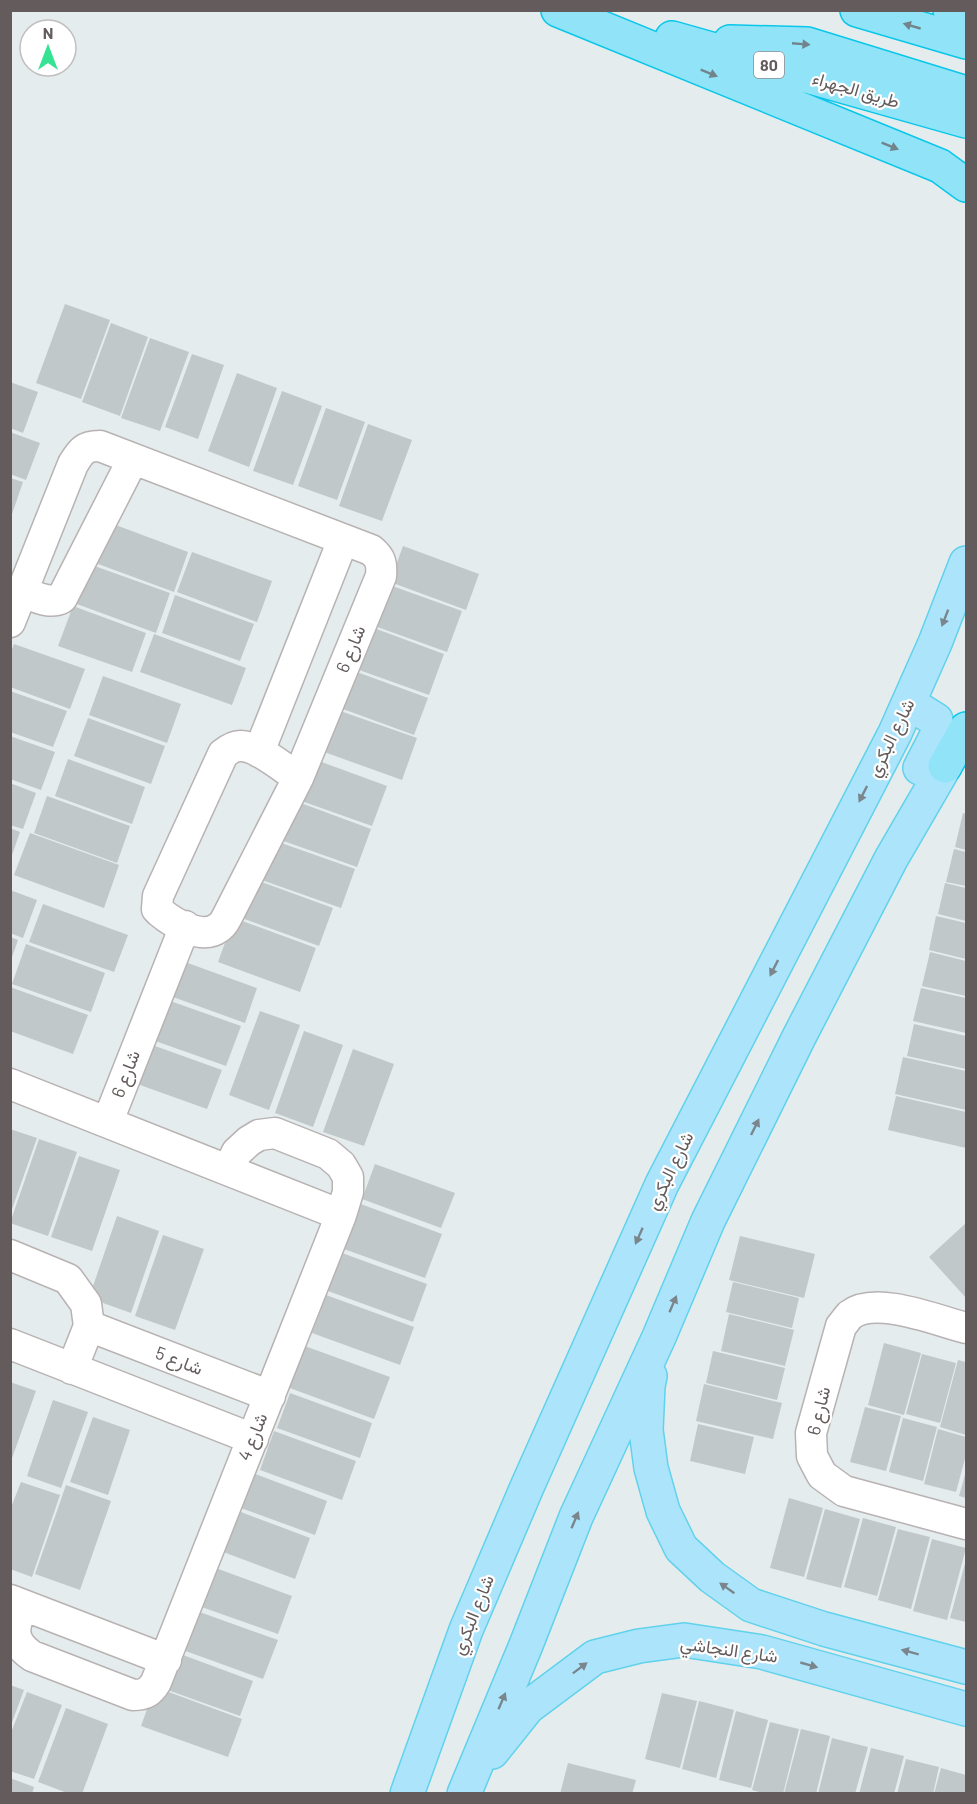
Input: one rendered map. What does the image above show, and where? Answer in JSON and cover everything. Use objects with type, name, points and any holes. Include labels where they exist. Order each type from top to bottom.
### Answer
[{"type":"highway","points":[[558,10],[940,166],[966,185]]},
{"type":"highway","name":"طريق الجهراء","points":[[572,10],[966,121]]},
{"type":"highway","points":[[857,10],[966,42]]},
{"type":"highway","points":[[950,10],[966,11]]},
{"type":"highway","points":[[680,41],[807,44],[966,93]]},
{"type":"highway","points":[[945,766],[966,729]]},
{"type":"main road","name":"شارع البكري","points":[[407,1794],[466,1630],[662,1184],[895,733],[935,643],[966,563]]},
{"type":"main road","points":[[891,859],[894,820],[938,733],[936,720],[909,703]]},
{"type":"main road","points":[[465,1789],[526,1645],[576,1517],[659,1337],[713,1211],[799,1036],[891,859],[945,766],[966,714]]},
{"type":"main road","points":[[659,1337],[648,1386],[646,1430],[651,1468],[663,1511],[681,1548],[712,1577],[751,1605],[824,1629],[966,1667]]},
{"type":"main road","name":"شارع النجاشي","points":[[465,1789],[528,1707],[595,1657],[639,1646],[684,1640],[762,1652],[966,1709]]},
{"type":"street","name":"شارع 6","points":[[10,622],[73,464],[80,453],[90,446],[100,446],[371,550],[380,557],[381,576],[298,778],[227,917],[218,929],[201,932],[184,926],[157,909],[158,896],[223,754],[244,746],[259,752],[298,778]]},
{"type":"street","points":[[22,591],[47,601],[62,598],[133,459]]},
{"type":"street","points":[[259,752],[343,540]]},
{"type":"street","name":"شارع 6","points":[[108,1121],[184,926]]},
{"type":"street","points":[[10,1084],[341,1215]]},
{"type":"street","name":"شارع 4","points":[[166,1660],[16,1602],[16,1638],[21,1649],[32,1656],[133,1695],[143,1695],[150,1691],[166,1660],[341,1215],[348,1192],[348,1178],[341,1165],[328,1154],[274,1133],[259,1135],[237,1152],[228,1170]]},
{"type":"street","points":[[10,1255],[68,1279],[86,1304],[89,1326],[72,1369]]},
{"type":"street","name":"شارع 6","points":[[966,1328],[890,1307],[868,1308],[851,1315],[841,1326],[811,1433],[812,1456],[822,1475],[844,1491],[966,1524]]},
{"type":"street","name":"شارع 5","points":[[89,1326],[270,1396]]},
{"type":"street","points":[[10,1344],[253,1439]]},
{"type":"building","points":[[65,304],[110,320],[81,399],[36,383]]},
{"type":"building","points":[[111,323],[148,337],[120,416],[82,402]]},
{"type":"building","points":[[150,338],[189,352],[160,431],[121,418]]},
{"type":"building","points":[[192,354],[224,365],[198,439],[165,427]]},
{"type":"building","points":[[237,373],[277,388],[249,467],[208,451]]},
{"type":"building","points":[[10,382],[38,392],[23,433],[10,428]]},
{"type":"building","points":[[282,391],[322,406],[293,485],[253,471]]},
{"type":"building","points":[[326,408],[365,422],[337,500],[298,486]]},
{"type":"building","points":[[368,424],[412,440],[382,521],[339,506]]},
{"type":"building","points":[[10,432],[40,443],[26,480],[10,474]]},
{"type":"building","points":[[10,478],[23,482],[11,517],[10,517]]},
{"type":"building","points":[[105,521],[188,552],[174,592],[90,561]]},
{"type":"building","points":[[403,546],[479,574],[466,610],[390,582]]},
{"type":"building","points":[[192,552],[272,581],[257,622],[177,592]]},
{"type":"building","points":[[89,564],[170,593],[156,633],[74,603]]},
{"type":"building","points":[[384,583],[462,611],[447,652],[369,624]]},
{"type":"building","points":[[175,595],[254,624],[240,661],[162,633]]},
{"type":"building","points":[[73,606],[146,633],[132,672],[58,646]]},
{"type":"building","points":[[363,624],[444,654],[429,695],[348,666]]},
{"type":"building","points":[[154,634],[246,668],[232,705],[140,672]]},
{"type":"building","points":[[14,644],[85,669],[70,709],[10,687],[10,654]]},
{"type":"building","points":[[346,668],[428,698],[414,735],[332,705]]},
{"type":"building","points":[[103,676],[181,704],[167,743],[89,715]]},
{"type":"building","points":[[10,691],[67,711],[53,747],[10,732]]},
{"type":"building","points":[[329,707],[417,738],[402,780],[313,748]]},
{"type":"building","points":[[88,718],[165,746],[151,784],[74,756]]},
{"type":"building","points":[[10,736],[55,752],[41,790],[10,779]]},
{"type":"building","points":[[308,757],[387,786],[372,826],[293,798]]},
{"type":"building","points":[[68,759],[145,787],[132,824],[55,796]]},
{"type":"building","points":[[10,783],[36,793],[23,829],[10,825]]},
{"type":"building","points":[[47,796],[130,826],[117,863],[34,833]]},
{"type":"building","points":[[290,799],[371,829],[357,867],[275,838]]},
{"type":"building","points":[[963,813],[966,814],[966,850],[955,847]]},
{"type":"building","points":[[10,828],[20,832],[11,858],[10,858]]},
{"type":"building","points":[[30,833],[119,865],[104,908],[14,875]]},
{"type":"building","points":[[270,839],[355,869],[341,908],[256,878]]},
{"type":"building","points":[[954,849],[966,852],[966,886],[946,882]]},
{"type":"building","points":[[253,879],[333,908],[319,946],[239,917]]},
{"type":"building","points":[[945,883],[966,888],[966,921],[938,914]]},
{"type":"building","points":[[10,890],[37,900],[23,938],[10,933]]},
{"type":"building","points":[[43,904],[128,935],[114,972],[29,942]]},
{"type":"building","points":[[936,916],[966,923],[966,959],[929,950]]},
{"type":"building","points":[[234,918],[316,948],[300,992],[218,962]]},
{"type":"building","points":[[10,937],[18,940],[11,960],[10,960]]},
{"type":"building","points":[[26,944],[105,973],[91,1012],[12,984]]},
{"type":"building","points":[[930,952],[966,961],[966,996],[922,986]]},
{"type":"building","points":[[174,958],[257,988],[245,1023],[162,993]]},
{"type":"building","points":[[10,987],[88,1015],[73,1054],[10,1031]]},
{"type":"building","points":[[921,988],[966,998],[966,1033],[913,1021]]},
{"type":"building","points":[[159,997],[241,1026],[226,1066],[144,1037]]},
{"type":"building","points":[[260,1011],[300,1025],[269,1110],[229,1095]]},
{"type":"building","points":[[914,1024],[966,1036],[966,1069],[907,1056]]},
{"type":"building","points":[[304,1031],[343,1045],[313,1127],[275,1113]]},
{"type":"building","points":[[141,1041],[222,1070],[207,1109],[126,1080]]},
{"type":"building","points":[[353,1049],[394,1064],[364,1146],[323,1132]]},
{"type":"building","points":[[903,1057],[966,1071],[966,1110],[895,1094]]},
{"type":"building","points":[[896,1096],[966,1112],[966,1148],[888,1130]]},
{"type":"building","points":[[10,1129],[37,1138],[11,1212],[10,1212]]},
{"type":"building","points":[[39,1139],[77,1152],[48,1236],[10,1223]]},
{"type":"building","points":[[79,1156],[120,1170],[92,1251],[51,1237]]},
{"type":"building","points":[[375,1164],[455,1193],[441,1228],[362,1199]]},
{"type":"building","points":[[358,1203],[442,1234],[425,1278],[341,1248]]},
{"type":"building","points":[[117,1216],[159,1231],[131,1313],[89,1298]]},
{"type":"building","points":[[966,1223],[966,1298],[929,1257]]},
{"type":"building","points":[[163,1235],[204,1249],[175,1330],[135,1316]]},
{"type":"building","points":[[740,1236],[815,1254],[804,1298],[729,1280]]},
{"type":"building","points":[[342,1253],[427,1284],[413,1322],[328,1291]]},
{"type":"building","points":[[733,1282],[799,1298],[792,1328],[726,1312]]},
{"type":"building","points":[[326,1295],[414,1327],[400,1365],[312,1333]]},
{"type":"building","points":[[729,1314],[794,1330],[785,1366],[721,1351]]},
{"type":"building","points":[[884,1343],[921,1353],[904,1415],[868,1405]]},
{"type":"building","points":[[302,1345],[390,1377],[374,1419],[287,1387]]},
{"type":"building","points":[[713,1351],[785,1368],[777,1400],[706,1383]]},
{"type":"building","points":[[922,1354],[956,1363],[940,1423],[906,1414]]},
{"type":"building","points":[[958,1360],[966,1362],[966,1435],[940,1427]]},
{"type":"building","points":[[10,1382],[36,1391],[11,1461],[10,1461]]},
{"type":"building","points":[[704,1384],[782,1403],[773,1439],[696,1421]]},
{"type":"building","points":[[290,1393],[372,1423],[360,1458],[277,1428]]},
{"type":"building","points":[[53,1400],[88,1412],[61,1488],[27,1476]]},
{"type":"building","points":[[865,1407],[901,1416],[886,1471],[850,1462]]},
{"type":"building","points":[[93,1417],[130,1430],[108,1495],[70,1482]]},
{"type":"building","points":[[903,1418],[937,1427],[923,1481],[889,1472]]},
{"type":"building","points":[[698,1424],[754,1437],[745,1474],[690,1461]]},
{"type":"building","points":[[938,1429],[966,1437],[966,1455],[956,1492],[924,1484]]},
{"type":"building","points":[[274,1431],[356,1461],[342,1500],[260,1470]]},
{"type":"building","points":[[966,1471],[966,1498],[959,1496]]},
{"type":"building","points":[[250,1472],[327,1501],[315,1535],[238,1507]]},
{"type":"building","points":[[21,1482],[60,1495],[32,1577],[10,1569],[10,1510]]},
{"type":"building","points":[[66,1485],[111,1501],[80,1590],[35,1574]]},
{"type":"building","points":[[789,1498],[823,1508],[804,1577],[770,1568]]},
{"type":"building","points":[[233,1509],[310,1538],[295,1579],[218,1550]]},
{"type":"building","points":[[825,1509],[860,1519],[841,1588],[806,1579]]},
{"type":"building","points":[[863,1518],[896,1527],[877,1596],[844,1587]]},
{"type":"building","points":[[898,1529],[930,1537],[911,1609],[878,1600]]},
{"type":"building","points":[[932,1539],[966,1548],[947,1620],[913,1611]]},
{"type":"building","points":[[966,1560],[966,1622],[950,1618]]},
{"type":"building","points":[[210,1566],[292,1596],[278,1634],[196,1605]]},
{"type":"building","points":[[194,1610],[278,1640],[263,1679],[180,1649]]},
{"type":"building","points":[[175,1652],[253,1681],[240,1716],[162,1688]]},
{"type":"building","points":[[10,1685],[24,1690],[11,1725],[10,1725]]},
{"type":"building","points":[[155,1687],[242,1719],[228,1757],[141,1726]]},
{"type":"building","points":[[27,1692],[62,1705],[34,1779],[10,1771],[10,1735]]},
{"type":"building","points":[[662,1693],[697,1701],[680,1768],[645,1759]]},
{"type":"building","points":[[699,1701],[734,1710],[716,1778],[682,1769]]},
{"type":"building","points":[[66,1708],[108,1724],[82,1794],[70,1794],[38,1782]]},
{"type":"building","points":[[736,1711],[768,1720],[751,1788],[719,1780]]},
{"type":"building","points":[[770,1722],[799,1729],[783,1794],[767,1794],[752,1790]]},
{"type":"building","points":[[801,1729],[830,1736],[816,1794],[784,1794]]},
{"type":"building","points":[[832,1738],[868,1747],[855,1794],[818,1794]]},
{"type":"building","points":[[871,1748],[904,1756],[894,1794],[859,1794]]},
{"type":"building","points":[[906,1759],[939,1767],[933,1794],[897,1794]]},
{"type":"building","points":[[568,1763],[636,1780],[632,1794],[560,1794]]},
{"type":"building","points":[[941,1768],[966,1775],[966,1794],[934,1794]]},
{"type":"building","points":[[10,1778],[34,1787],[32,1794],[10,1794]]}]
